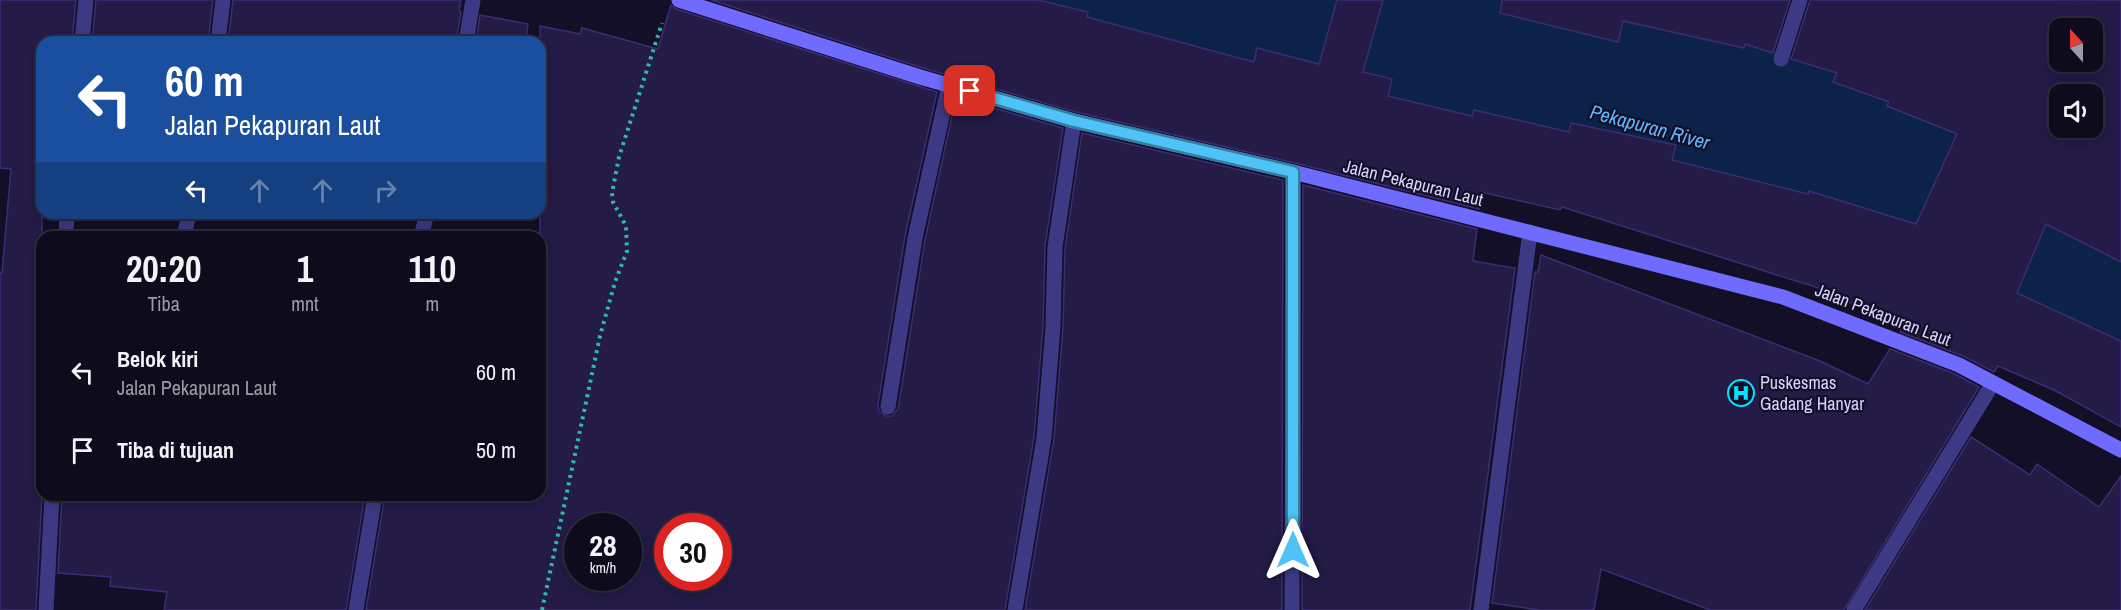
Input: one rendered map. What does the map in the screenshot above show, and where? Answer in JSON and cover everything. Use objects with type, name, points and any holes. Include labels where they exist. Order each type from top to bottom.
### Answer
[{"type":"street","points":[[83,36],[86,0]]},
{"type":"street","points":[[219,36],[223,0]]},
{"type":"street","points":[[467,36],[473,0]]},
{"type":"street","name":"Jalan Pekapuran Laut","points":[[679,0],[949,85],[1074,121],[1293,172],[1783,297],[1959,365],[2121,450]]},
{"type":"street","points":[[1781,59],[1800,0]]},
{"type":"street","points":[[888,407],[915,238],[949,85]]},
{"type":"street","points":[[1015,610],[1044,438],[1053,327],[1055,247],[1074,121]]},
{"type":"street","points":[[1292,610],[1293,172]]},
{"type":"street","points":[[1481,610],[1530,232]]},
{"type":"street","points":[[1854,610],[1993,382]]},
{"type":"street","points":[[46,610],[52,501]]},
{"type":"street","points":[[356,610],[374,501]]},
{"type":"path","points":[[542,610],[600,336],[615,282],[627,251],[626,226],[613,202],[612,193],[619,157],[663,21]]},
{"type":"water","name":"Pekapuran River","points":[[814,0],[1604,0],[1809,61],[2065,84],[2049,84],[2049,138],[2103,138],[2103,87],[2121,89],[2121,407],[1937,315],[1700,240]]},
{"type":"building","points":[[0,0],[76,0],[73,36],[36,36],[36,219],[42,219],[42,231],[36,231],[36,501],[42,501],[36,610],[0,610],[0,272],[2,273],[11,169],[0,168]]},
{"type":"building","points":[[96,0],[213,0],[209,36],[93,36]]},
{"type":"building","points":[[233,0],[461,0],[457,36],[229,36]]},
{"type":"building","points":[[711,0],[1038,0],[1088,12],[1087,17],[1254,62],[1257,48],[1319,64],[1337,0],[1383,0],[1363,72],[1392,79],[1388,96],[1472,116],[1474,110],[1569,132],[1571,123],[1676,145],[1672,160],[1808,194],[1809,191],[1916,224],[1957,134],[1887,106],[1889,102],[1833,82],[1837,73],[1791,59],[1810,0],[2121,0],[2121,262],[2046,224],[2017,293],[2121,341],[2121,427],[2054,390],[1998,366],[1994,372],[1963,356],[1900,332],[1906,321],[1848,302],[1850,298],[1562,207],[1560,210],[1481,192],[1479,209],[1076,112],[923,68]]},
{"type":"building","points":[[1502,0],[1790,0],[1773,53],[1745,44],[1744,48],[1623,21],[1618,42],[1500,13]]},
{"type":"building","points":[[671,5],[676,9],[937,92],[905,236],[878,405],[879,411],[886,416],[892,416],[898,409],[925,240],[956,97],[1063,128],[1045,246],[1043,326],[1034,437],[1005,610],[366,610],[384,501],[546,501],[546,231],[540,231],[540,219],[546,219],[546,36],[540,36],[540,26],[580,34],[582,28],[658,49]]},
{"type":"building","points":[[480,15],[528,24],[527,36],[477,36]]},
{"type":"building","points":[[1082,133],[1283,180],[1282,610],[1025,610],[1054,439],[1063,327],[1065,248]]},
{"type":"building","points":[[1303,185],[1477,229],[1473,261],[1515,268],[1470,610],[1302,610]]},
{"type":"building","points":[[1541,255],[1820,361],[1868,384],[1890,349],[1955,374],[1979,387],[1844,610],[1710,610],[1601,569],[1594,610],[1539,610],[1492,603],[1535,272],[1538,272]]},
{"type":"building","points":[[1971,437],[2030,475],[2037,464],[2099,507],[2121,476],[2121,610],[1865,610]]},
{"type":"building","points":[[62,501],[364,501],[346,610],[164,610],[167,592],[110,586],[111,577],[58,573]]},
{"type":"place","name":"Puskesmas Gadang Hanyar","points":[[1741,393]]},
{"type":"route","points":[[970,91],[1074,121],[1293,172],[1293,550]]}]
